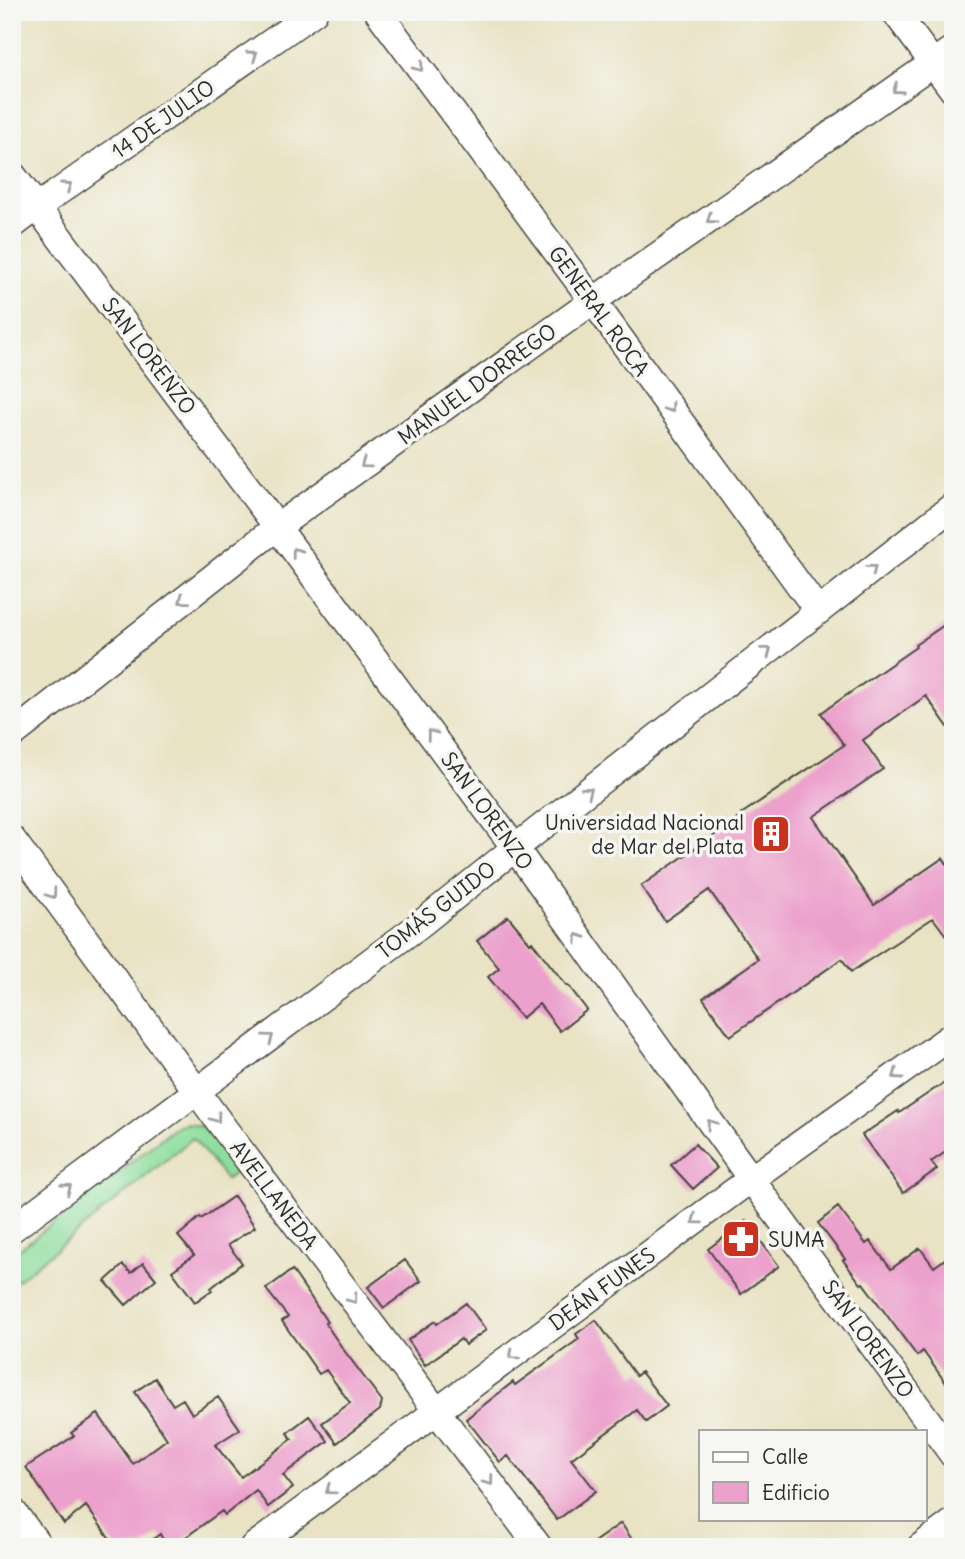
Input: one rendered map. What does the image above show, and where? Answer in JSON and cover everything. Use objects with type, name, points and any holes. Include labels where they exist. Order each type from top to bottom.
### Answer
[{"type":"street","name":"14 DE JULIO","points":[[12,226],[314,12]]},
{"type":"street","name":"GENERAL ROCA","points":[[378,12],[593,301],[818,611]]},
{"type":"street","points":[[895,12],[943,56],[953,90]]},
{"type":"street","name":"MANUEL DORREGO","points":[[12,735],[277,527],[943,56]]},
{"type":"street","name":"SAN LORENZO","points":[[12,174],[515,848],[751,1179],[953,1455]]},
{"type":"street","name":"TOMÁS GUIDO","points":[[12,1229],[418,926],[953,506]]},
{"type":"street","name":"AVELLANEDA","points":[[12,839],[197,1092],[539,1547]]},
{"type":"street","name":"DEÁN FUNES","points":[[253,1547],[751,1179],[953,1035]]},
{"type":"street","points":[[12,1510],[40,1547]]},
{"type":"street","points":[[920,1547],[953,1522]]},
{"type":"green space","points":[[185,1123],[200,1126],[207,1131],[238,1170],[226,1180],[193,1138],[12,1285],[12,1255],[177,1126]]},
{"type":"building","name":"Universidad Nacional de Mar del Plata","points":[[953,619],[953,734],[926,696],[863,740],[883,769],[813,817],[874,905],[943,858],[953,872],[953,945],[933,918],[851,972],[842,959],[730,1036],[703,998],[758,959],[709,890],[665,921],[641,886],[844,745],[821,713]]},
{"type":"building","points":[[508,916],[587,1010],[560,1031],[539,1004],[522,1018],[488,977],[499,968],[477,941]]},
{"type":"building","points":[[953,1079],[953,1147],[931,1162],[937,1169],[903,1193],[862,1135]]},
{"type":"building","points":[[695,1144],[717,1168],[693,1189],[671,1165]]},
{"type":"building","points":[[234,1196],[255,1227],[228,1245],[242,1263],[195,1302],[172,1271],[194,1255],[178,1236],[200,1217],[201,1219]]},
{"type":"building","points":[[838,1207],[866,1244],[870,1241],[891,1269],[920,1248],[934,1267],[953,1253],[953,1393],[923,1351],[917,1356],[818,1223]]},
{"type":"building","points":[[746,1221],[779,1266],[741,1294],[708,1249]]},
{"type":"building","points":[[405,1260],[421,1281],[384,1308],[368,1287]]},
{"type":"building","points":[[143,1263],[156,1279],[126,1305],[105,1281],[123,1265],[131,1273]]},
{"type":"building","points":[[292,1270],[327,1322],[325,1323],[382,1401],[380,1410],[337,1443],[322,1423],[350,1403],[326,1370],[319,1374],[282,1321],[288,1317],[266,1289]]},
{"type":"building","points":[[466,1303],[486,1330],[465,1345],[461,1339],[425,1365],[408,1340],[435,1321],[437,1324]]},
{"type":"building","points":[[596,1320],[636,1376],[641,1372],[667,1406],[646,1422],[637,1410],[571,1459],[596,1491],[557,1520],[508,1456],[500,1462],[466,1419],[513,1382],[515,1385],[579,1339],[576,1334]]},
{"type":"building","points":[[155,1378],[173,1405],[183,1399],[192,1414],[218,1397],[240,1429],[215,1445],[241,1477],[292,1439],[287,1433],[309,1416],[328,1441],[283,1475],[293,1488],[268,1507],[256,1490],[225,1515],[222,1511],[172,1547],[167,1547],[160,1534],[142,1547],[116,1547],[86,1506],[64,1524],[26,1467],[74,1436],[71,1433],[98,1414],[133,1464],[167,1439],[135,1392]]},
{"type":"building","points":[[621,1523],[637,1547],[587,1547]]},
{"type":"place","name":"Universidad Nacional de Mar del Plata","points":[[771,834]]},
{"type":"place","name":"SUMA","points":[[741,1239]]}]
